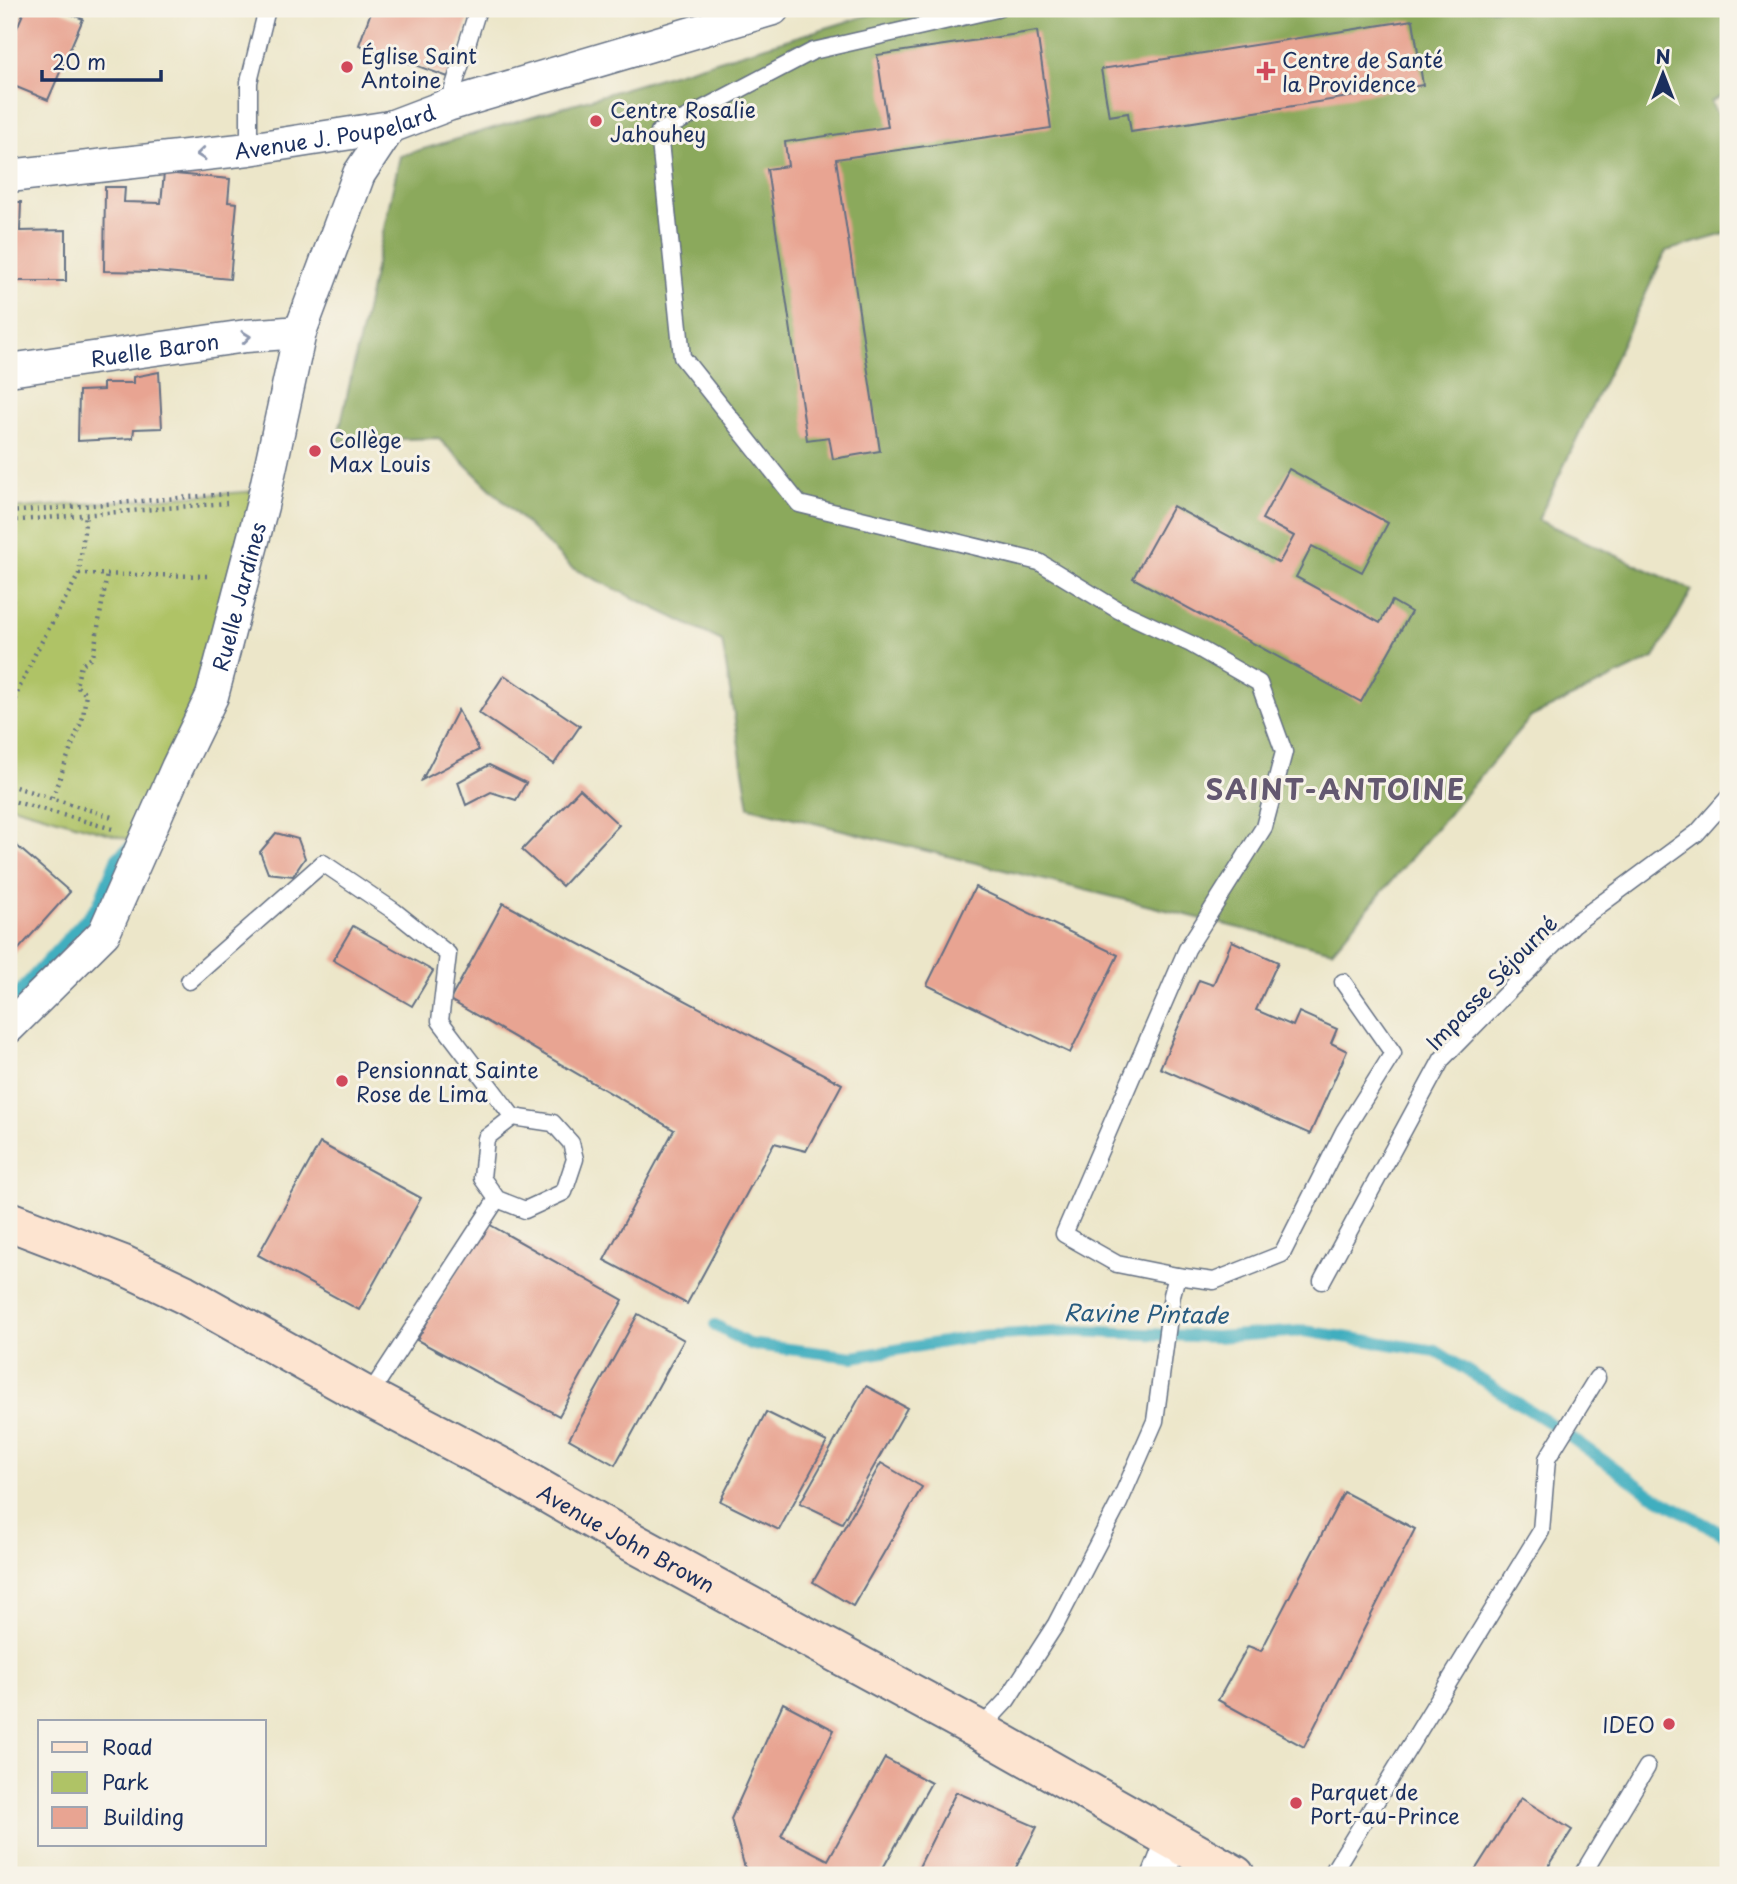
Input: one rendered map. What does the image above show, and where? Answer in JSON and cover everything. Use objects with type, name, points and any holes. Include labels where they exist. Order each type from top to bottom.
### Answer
[{"type":"main road","name":"Avenue John Brown","points":[[9,1221],[121,1264],[184,1294],[368,1397],[505,1469],[635,1544],[979,1730],[1234,1875]]},
{"type":"street","name":"Avenue J. Poupelard","points":[[9,176],[249,149],[390,127],[448,105],[773,9]]},
{"type":"street","name":"Ruelle Jardines","points":[[9,1027],[104,933],[212,696],[262,506],[300,332],[359,174],[390,127]]},
{"type":"street","name":"Ruelle Baron","points":[[9,370],[246,336],[300,332]]},
{"type":"street","points":[[1159,1875],[1173,1839]]},
{"type":"lane","points":[[249,149],[249,82],[267,9]]},
{"type":"lane","points":[[448,105],[478,9]]},
{"type":"lane","points":[[997,9],[813,51],[659,132],[682,356],[799,504],[1039,562],[1118,610],[1191,644],[1259,683],[1284,752],[1264,827],[1187,948],[1064,1234],[1117,1264],[1214,1281],[1282,1254],[1344,1131],[1393,1053],[1343,982]]},
{"type":"lane","name":"Impasse Séjourné","points":[[1322,1281],[1442,1059],[1574,924],[1697,833],[1728,798]]},
{"type":"lane","points":[[189,981],[323,863],[394,911],[448,954],[439,1021],[513,1117],[553,1123],[571,1143],[575,1158],[564,1192],[525,1210],[497,1199],[482,1178],[486,1138],[513,1117]]},
{"type":"lane","points":[[368,1397],[497,1199]]},
{"type":"lane","points":[[979,1730],[1007,1700],[1056,1624],[1119,1503],[1154,1421],[1177,1276]]},
{"type":"lane","points":[[1331,1875],[1541,1531],[1547,1459],[1597,1378]]},
{"type":"lane","points":[[1582,1875],[1647,1767]]},
{"type":"path","points":[[9,512],[229,494]]},
{"type":"path","points":[[9,542],[10,520],[233,503]]},
{"type":"path","points":[[9,727],[18,691],[79,574],[86,514]]},
{"type":"path","points":[[79,574],[213,576]]},
{"type":"path","points":[[52,798],[83,717],[86,694],[76,686],[81,665],[93,657],[107,574]]},
{"type":"path","points":[[9,594],[13,603],[9,608]]},
{"type":"path","points":[[9,785],[125,821]]},
{"type":"green space","points":[[905,9],[1728,9],[1728,92],[1711,102],[1728,136],[1728,233],[1666,251],[1538,520],[1692,590],[1654,658],[1531,717],[1332,951],[749,807],[722,641],[572,568],[438,438],[337,441],[400,156],[879,12]]},
{"type":"green space","points":[[258,491],[204,697],[134,841],[9,805],[9,509]]},
{"type":"building","points":[[25,9],[58,9],[83,19],[48,100],[9,84],[9,46]]},
{"type":"building","points":[[372,9],[472,9],[448,77],[359,45]]},
{"type":"building","points":[[1413,20],[1423,85],[1131,132],[1128,113],[1109,116],[1101,69]]},
{"type":"building","points":[[1037,31],[1051,128],[836,159],[880,451],[833,459],[829,437],[807,440],[767,169],[788,166],[785,142],[888,127],[877,55]]},
{"type":"building","points":[[164,173],[230,179],[228,202],[237,203],[230,279],[155,272],[104,271],[105,187],[125,187],[124,202],[161,203]]},
{"type":"building","points":[[9,202],[21,202],[20,231],[66,230],[66,281],[9,281]]},
{"type":"building","points":[[9,305],[14,306],[12,346],[9,346]]},
{"type":"building","points":[[159,372],[162,428],[134,429],[133,438],[78,441],[79,391],[103,390],[103,383],[133,383],[133,377]]},
{"type":"building","points":[[1289,469],[1388,523],[1362,572],[1312,546],[1296,577],[1380,623],[1392,601],[1411,612],[1361,702],[1133,578],[1173,506],[1279,563],[1294,536],[1262,519]]},
{"type":"building","points":[[504,675],[580,726],[554,764],[479,713]]},
{"type":"building","points":[[458,710],[479,750],[422,780]]},
{"type":"building","points":[[489,765],[526,783],[516,800],[491,792],[466,805],[458,782]]},
{"type":"building","points":[[580,789],[619,825],[562,886],[522,850]]},
{"type":"building","points":[[276,833],[298,839],[305,858],[293,876],[268,873],[260,852]]},
{"type":"building","points":[[9,839],[70,892],[9,960]]},
{"type":"building","points":[[975,887],[1118,955],[1070,1053],[927,985]]},
{"type":"building","points":[[503,903],[842,1084],[806,1151],[774,1143],[687,1304],[604,1260],[674,1130],[450,1000]]},
{"type":"building","points":[[353,926],[433,971],[412,1006],[333,960]]},
{"type":"building","points":[[1232,941],[1278,962],[1256,1010],[1293,1026],[1299,1012],[1337,1029],[1331,1043],[1347,1051],[1310,1134],[1160,1068],[1199,980],[1213,985]]},
{"type":"building","points":[[320,1143],[421,1198],[359,1310],[258,1255]]},
{"type":"building","points":[[485,1222],[623,1300],[559,1416],[417,1340]]},
{"type":"building","points":[[638,1314],[684,1340],[615,1465],[569,1439]]},
{"type":"building","points":[[866,1386],[907,1408],[842,1523],[800,1503]]},
{"type":"building","points":[[766,1412],[827,1442],[779,1530],[720,1501]]},
{"type":"building","points":[[881,1463],[922,1487],[853,1606],[813,1582]]},
{"type":"building","points":[[1344,1492],[1415,1529],[1304,1747],[1218,1700],[1248,1646],[1261,1651]]},
{"type":"building","points":[[783,1703],[834,1730],[781,1836],[828,1860],[885,1758],[931,1783],[879,1875],[747,1875],[731,1819]]},
{"type":"building","points":[[956,1792],[1037,1827],[1012,1875],[915,1875]]},
{"type":"building","points":[[1521,1798],[1572,1830],[1543,1875],[1472,1875]]},
{"type":"waterway","points":[[9,1003],[98,905],[117,857],[133,845]]},
{"type":"waterway","name":"Ravine Pintade","points":[[715,1325],[748,1344],[853,1357],[980,1336],[1075,1331],[1216,1337],[1304,1331],[1436,1351],[1559,1429],[1649,1493],[1728,1537]]},
{"type":"place","name":"Église Saint Antoine","points":[[347,67]]},
{"type":"place","name":"Centre de Santé la Providence","points":[[1266,71]]},
{"type":"place","name":"Centre Rosalie Jahouhey","points":[[596,121]]},
{"type":"place","name":"Collège Max Louis","points":[[315,451]]},
{"type":"place","name":"Pensionnat Sainte Rose de Lima","points":[[342,1081]]},
{"type":"place","name":"IDEO","points":[[1669,1724]]},
{"type":"place","name":"Parquet de Port-au-Prince","points":[[1296,1803]]},
{"type":"district","name":"SAINT-ANTOINE","points":[[1336,788]]}]
